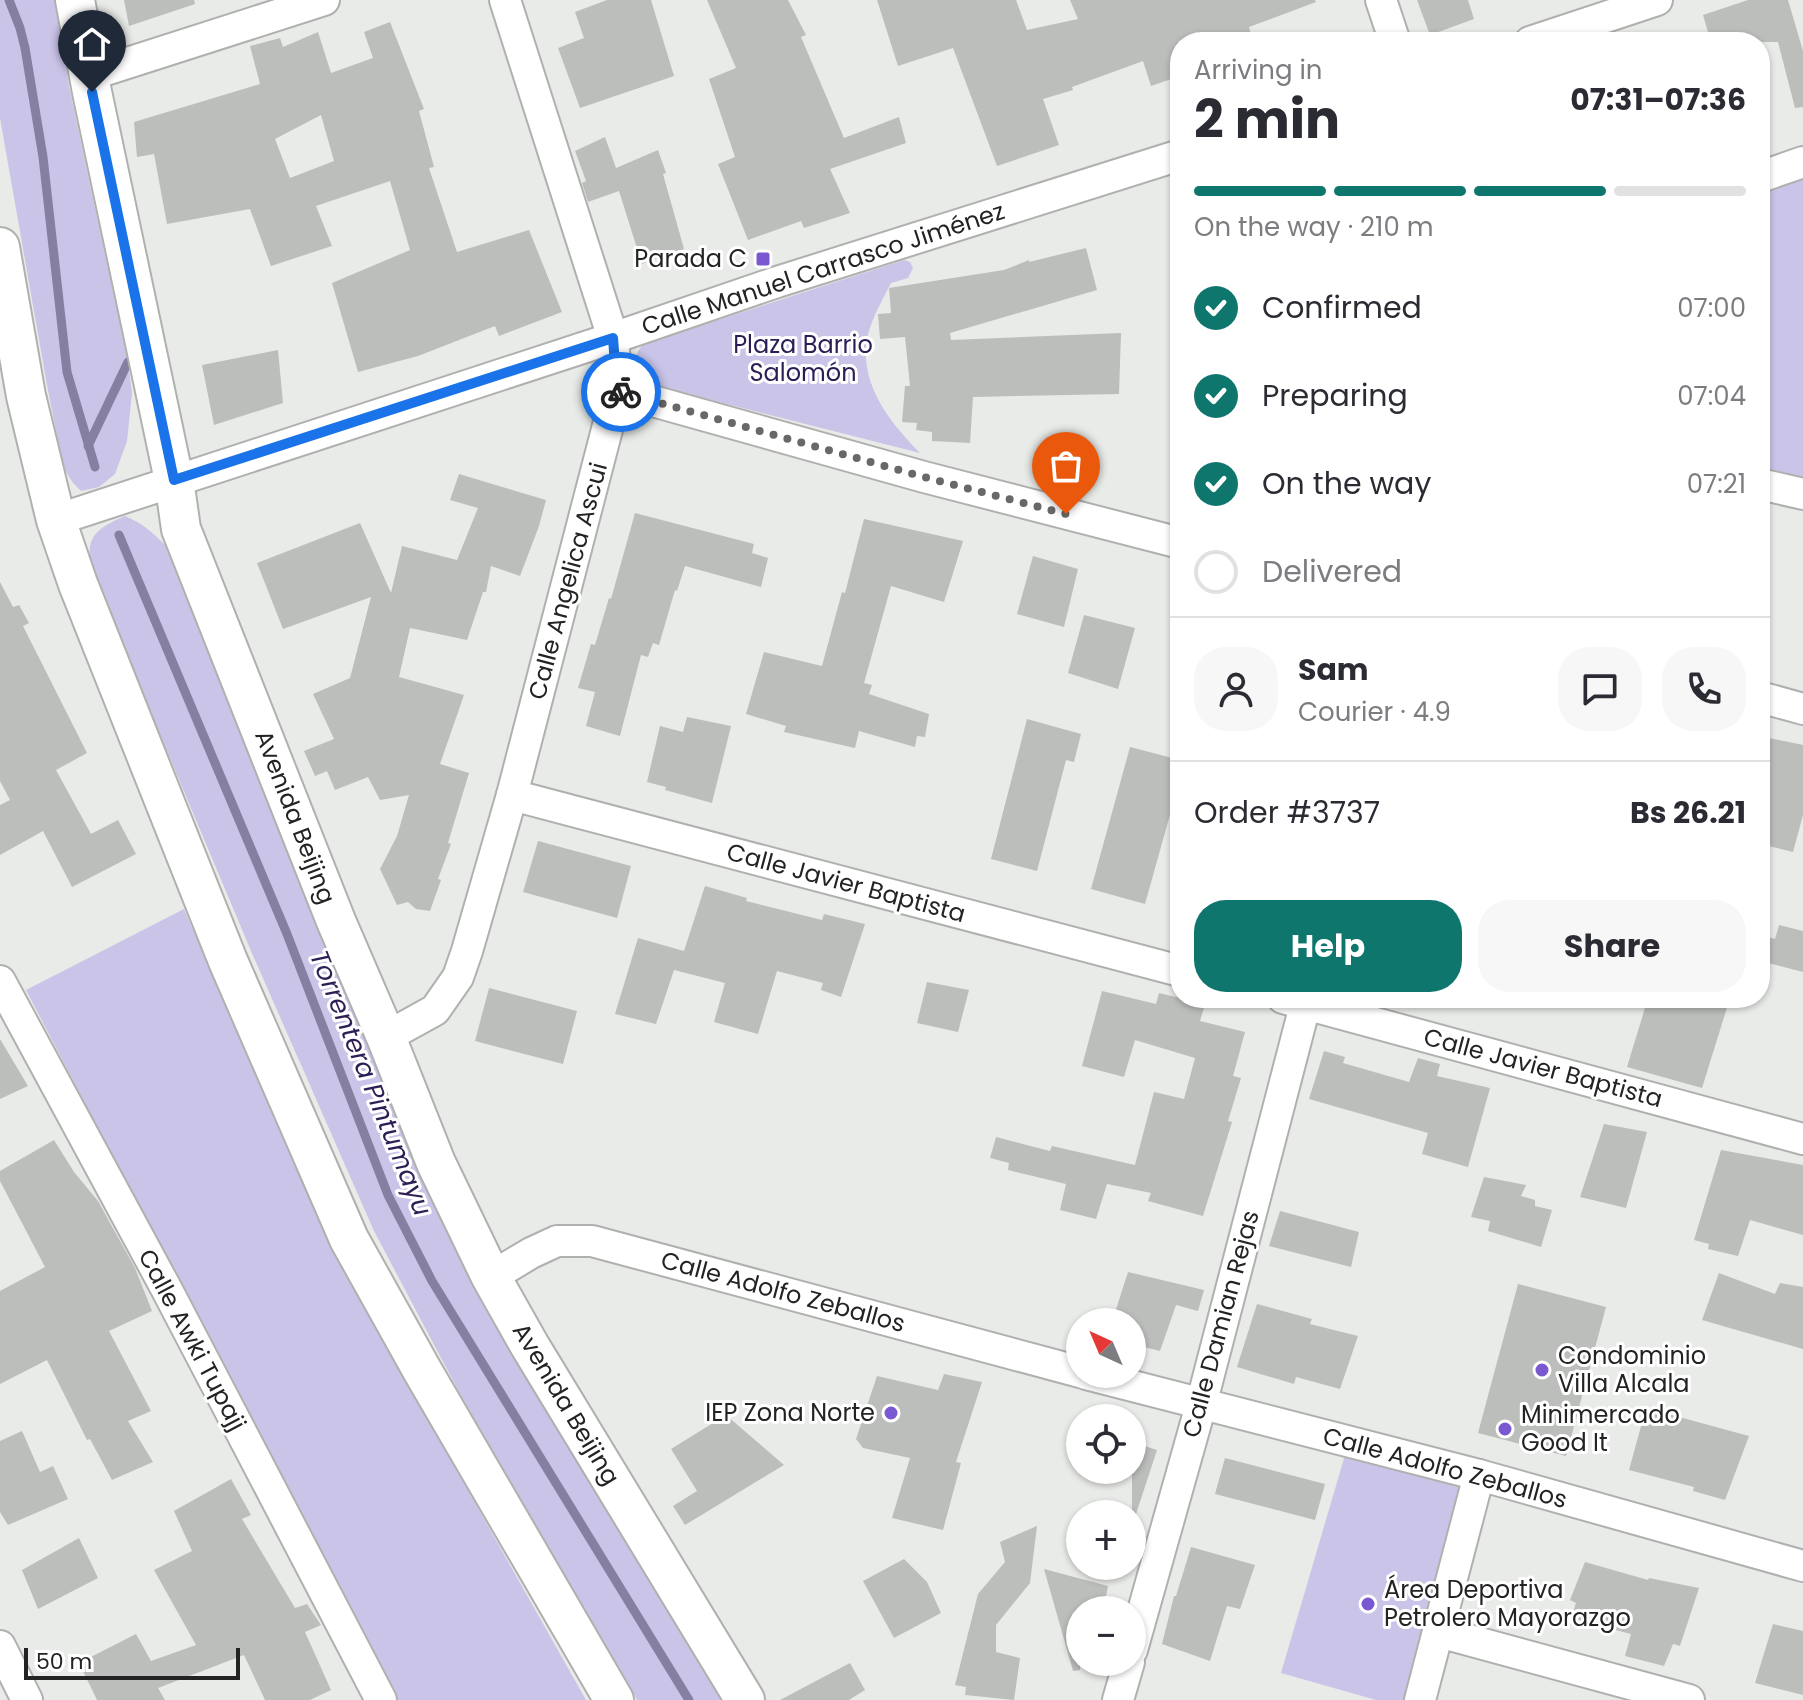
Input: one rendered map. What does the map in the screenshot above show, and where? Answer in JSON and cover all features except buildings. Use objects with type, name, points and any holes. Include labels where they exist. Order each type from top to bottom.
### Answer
[{"type":"main road","name":"Avenida Beijing","points":[[75,0],[174,480],[181,529],[336,921],[436,1163],[491,1277],[530,1346],[745,1700]]},
{"type":"main road","points":[[0,247],[26,396],[56,520],[78,584],[228,961],[349,1239],[614,1700]]},
{"type":"street","points":[[90,75],[324,0]]},
{"type":"street","name":"Calle Angelica Ascui","points":[[386,1037],[435,1010],[458,977],[512,795],[617,391],[613,338],[505,0]]},
{"type":"street","points":[[1381,0],[1392,32]]},
{"type":"street","points":[[1560,32],[1657,0]]},
{"type":"street","name":"Calle Manuel Carrasco Jiménez","points":[[56,520],[777,282],[1170,158]]},
{"type":"street","points":[[1770,174],[1803,162]]},
{"type":"street","points":[[617,391],[924,477],[1170,540]]},
{"type":"street","points":[[1770,486],[1803,494]]},
{"type":"street","points":[[1770,700],[1803,709]]},
{"type":"street","name":"Calle Javier Baptista","points":[[512,795],[1170,968]]},
{"type":"street","name":"Calle Awki Tupajj","points":[[0,981],[167,1290],[381,1700]]},
{"type":"street","name":"Calle Damian Rejas","points":[[1146,1600],[1201,1405],[1296,1008]]},
{"type":"street","name":"Calle Javier Baptista","points":[[1327,1008],[1803,1139]]},
{"type":"street","name":"Calle Adolfo Zeballos","points":[[491,1277],[557,1241],[592,1241],[1066,1368]]},
{"type":"street","name":"Calle Adolfo Zeballos","points":[[1138,1388],[1479,1475],[1803,1566]]},
{"type":"street","points":[[1420,1700],[1479,1475]]},
{"type":"street","points":[[1439,1632],[1689,1700]]},
{"type":"street","points":[[0,1646],[27,1700]]},
{"type":"street","points":[[1118,1700],[1125,1676]]},
{"type":"green space","points":[[0,0],[54,0],[70,91],[128,362],[132,393],[127,441],[115,474],[99,487],[81,491],[63,467],[0,118]]},
{"type":"green space","points":[[1803,176],[1803,484],[1770,477],[1770,188]]},
{"type":"green space","name":"Plaza Barrio Salomón","points":[[904,260],[910,262],[913,268],[908,278],[891,283],[879,306],[867,338],[866,362],[881,405],[920,453],[652,385],[638,366],[637,355],[646,343]]},
{"type":"green space","points":[[125,516],[146,528],[165,545],[322,925],[723,1700],[637,1700],[459,1392],[374,1231],[251,951],[93,575],[90,545],[93,538],[105,526]]},
{"type":"green space","points":[[184,909],[331,1247],[586,1700],[394,1700],[26,990]]},
{"type":"green space","name":"Área Deportiva Petrolero Mayorazgo","points":[[1345,1455],[1458,1487],[1463,1493],[1406,1700],[1376,1700],[1281,1673]]},
{"type":"waterway","name":"Torrentera Pintumayu","points":[[9,0],[25,48],[43,157],[67,372],[95,467]]},
{"type":"waterway","points":[[88,446],[128,362]]},
{"type":"waterway","name":"Torrentera Pintumayu","points":[[119,535],[287,934],[388,1195],[432,1281],[689,1700]]},
{"type":"way so far","points":[[621,392],[1066,514]]},
{"type":"place","name":"Parada C","points":[[763,259]]},
{"type":"place","name":"Condominio Villa Alcala","points":[[1542,1370]]},
{"type":"place","name":"IEP Zona Norte","points":[[891,1413]]},
{"type":"place","name":"Minimercado Good It","points":[[1505,1429]]},
{"type":"place","name":"Área Deportiva Petrolero Mayorazgo","points":[[1368,1604]]},
{"type":"route","points":[[92,92],[174,480],[613,338],[617,391],[621,392]]}]
